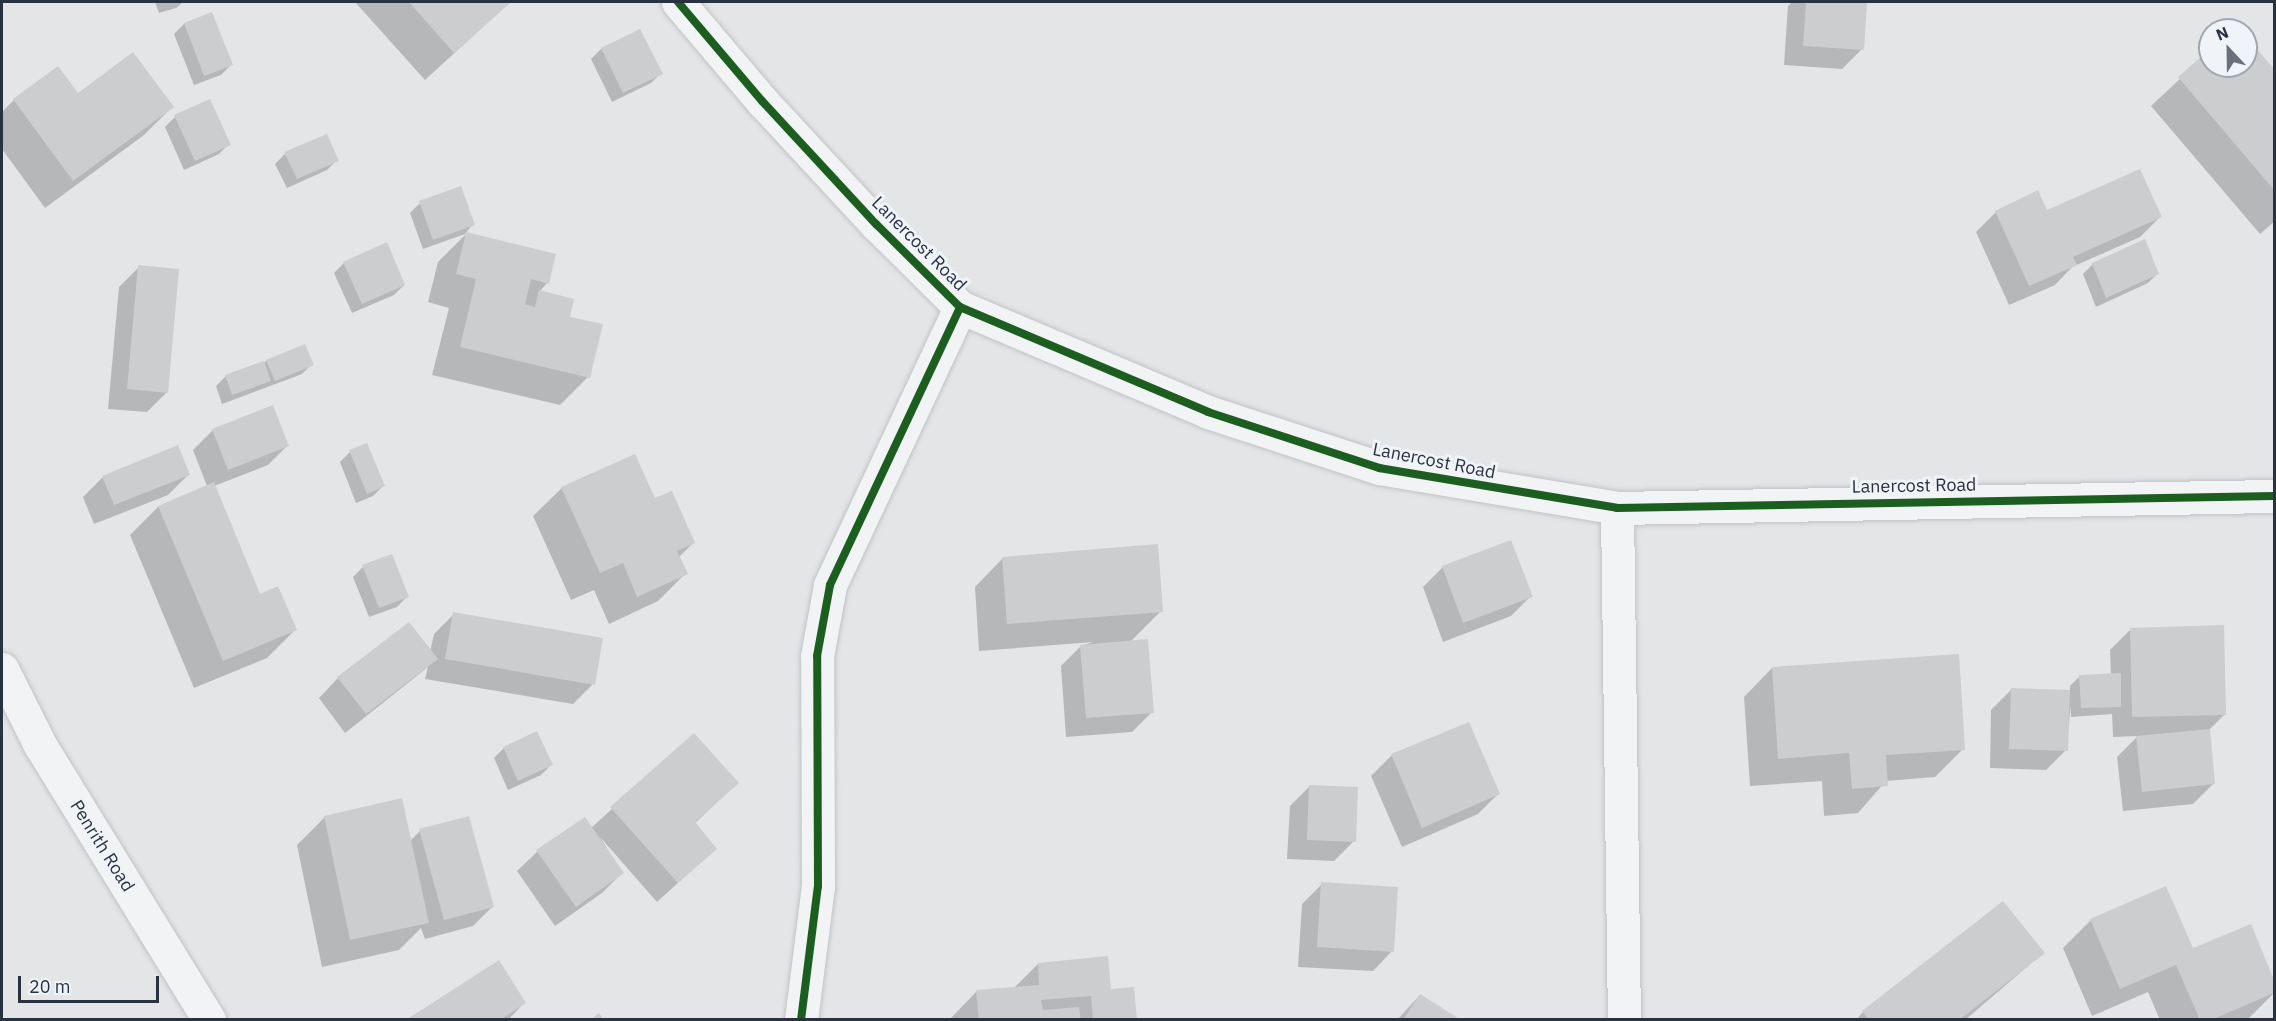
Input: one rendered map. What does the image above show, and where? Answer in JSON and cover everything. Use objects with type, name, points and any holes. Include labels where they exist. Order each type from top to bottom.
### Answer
[{"type":"street","name":"Lanercost Road","points":[[678,2],[762,101],[876,224],[960,307],[1208,412],[1379,468],[1617,508],[2274,496]]},
{"type":"street","points":[[801,1020],[818,885],[818,656],[830,585],[960,307]]},
{"type":"street","points":[[1617,508],[1624,1020]]},
{"type":"street","name":"Penrith Road","points":[[2,669],[40,745],[209,1020]]},
{"type":"building","points":[[409,2],[511,2],[454,53]]},
{"type":"building","points":[[1806,2],[1867,2],[1864,50],[1803,46]]},
{"type":"building","points":[[212,12],[233,65],[204,76],[184,23]]},
{"type":"building","points":[[640,29],[663,74],[623,93],[601,48]]},
{"type":"building","points":[[2258,50],[2274,69],[2274,190],[2178,77],[2198,60],[2198,78],[2258,78]]},
{"type":"building","points":[[133,52],[174,107],[73,181],[13,99],[58,66],[78,93]]},
{"type":"building","points":[[210,99],[231,145],[195,161],[174,115]]},
{"type":"building","points":[[327,134],[339,161],[297,179],[284,152]]},
{"type":"building","points":[[2140,169],[2162,217],[2073,257],[2077,265],[2029,286],[1995,211],[2038,190],[2047,210]]},
{"type":"building","points":[[461,186],[475,225],[433,240],[419,201]]},
{"type":"building","points":[[466,232],[556,254],[549,284],[531,279],[525,304],[535,307],[539,290],[574,299],[570,317],[603,324],[590,378],[460,347],[476,279],[456,274]]},
{"type":"building","points":[[2145,239],[2159,274],[2106,298],[2092,263]]},
{"type":"building","points":[[387,242],[405,285],[362,304],[343,262]]},
{"type":"building","points":[[138,265],[179,269],[168,393],[127,389]]},
{"type":"building","points":[[305,344],[314,365],[275,381],[266,360]]},
{"type":"building","points":[[264,361],[271,381],[232,395],[225,375]]},
{"type":"building","points":[[273,405],[289,446],[228,470],[212,429]]},
{"type":"building","points":[[367,443],[385,486],[367,494],[349,450]]},
{"type":"building","points":[[178,445],[190,475],[114,505],[102,476]]},
{"type":"building","points":[[635,454],[655,498],[672,491],[695,543],[677,551],[688,574],[637,597],[623,563],[600,573],[561,487]]},
{"type":"building","points":[[214,482],[260,594],[278,586],[297,630],[223,661],[158,506]]},
{"type":"building","points":[[1511,540],[1533,597],[1463,623],[1442,566]]},
{"type":"building","points":[[1158,544],[1163,612],[1007,624],[1002,557]]},
{"type":"building","points":[[392,554],[409,597],[379,608],[362,565]]},
{"type":"building","points":[[453,612],[603,638],[595,685],[445,659]]},
{"type":"building","points":[[409,622],[438,659],[366,714],[337,677]]},
{"type":"building","points":[[2224,625],[2226,715],[2132,717],[2130,628]]},
{"type":"building","points":[[1148,639],[1154,713],[1086,718],[1080,645]]},
{"type":"building","points":[[1959,654],[1965,750],[1886,755],[1888,786],[1852,789],[1849,753],[1778,759],[1772,667]]},
{"type":"building","points":[[2121,673],[2121,707],[2081,708],[2079,675]]},
{"type":"building","points":[[2011,688],[2070,690],[2068,751],[2009,749]]},
{"type":"building","points":[[1469,722],[1500,794],[1422,828],[1391,754]]},
{"type":"building","points":[[2210,729],[2215,784],[2142,792],[2136,736]]},
{"type":"building","points":[[537,731],[553,765],[518,781],[503,747]]},
{"type":"building","points":[[694,733],[739,783],[695,822],[717,849],[678,883],[610,807]]},
{"type":"building","points":[[1309,785],[1358,787],[1356,842],[1307,840]]},
{"type":"building","points":[[402,798],[429,923],[350,940],[324,816]]},
{"type":"building","points":[[469,816],[494,907],[444,920],[419,829]]},
{"type":"building","points":[[585,817],[624,873],[576,907],[536,850]]},
{"type":"building","points":[[1321,882],[1398,887],[1394,952],[1317,947]]},
{"type":"building","points":[[2166,886],[2193,948],[2251,924],[2274,980],[2274,993],[2211,1020],[2200,1020],[2176,965],[2120,989],[2090,919]]},
{"type":"building","points":[[2003,901],[2045,953],[1959,1020],[1869,1020],[1862,1011]]},
{"type":"building","points":[[1108,956],[1111,989],[1134,987],[1137,1020],[1093,1020],[1091,996],[1041,1000],[1043,1010],[1079,1007],[1081,1020],[979,1020],[976,990],[1039,985],[1038,963]]},
{"type":"building","points":[[499,960],[526,1003],[500,1020],[406,1020]]},
{"type":"building","points":[[1420,994],[1461,1020],[1403,1020]]},
{"type":"building","points":[[599,1013],[604,1020],[590,1020]]},
{"type":"cycle path","points":[[678,2],[762,101],[876,224],[960,307],[1208,412],[1379,468],[1617,508],[2274,496]]},
{"type":"cycle path","points":[[801,1020],[818,886],[817,656],[830,585],[960,307]]}]
